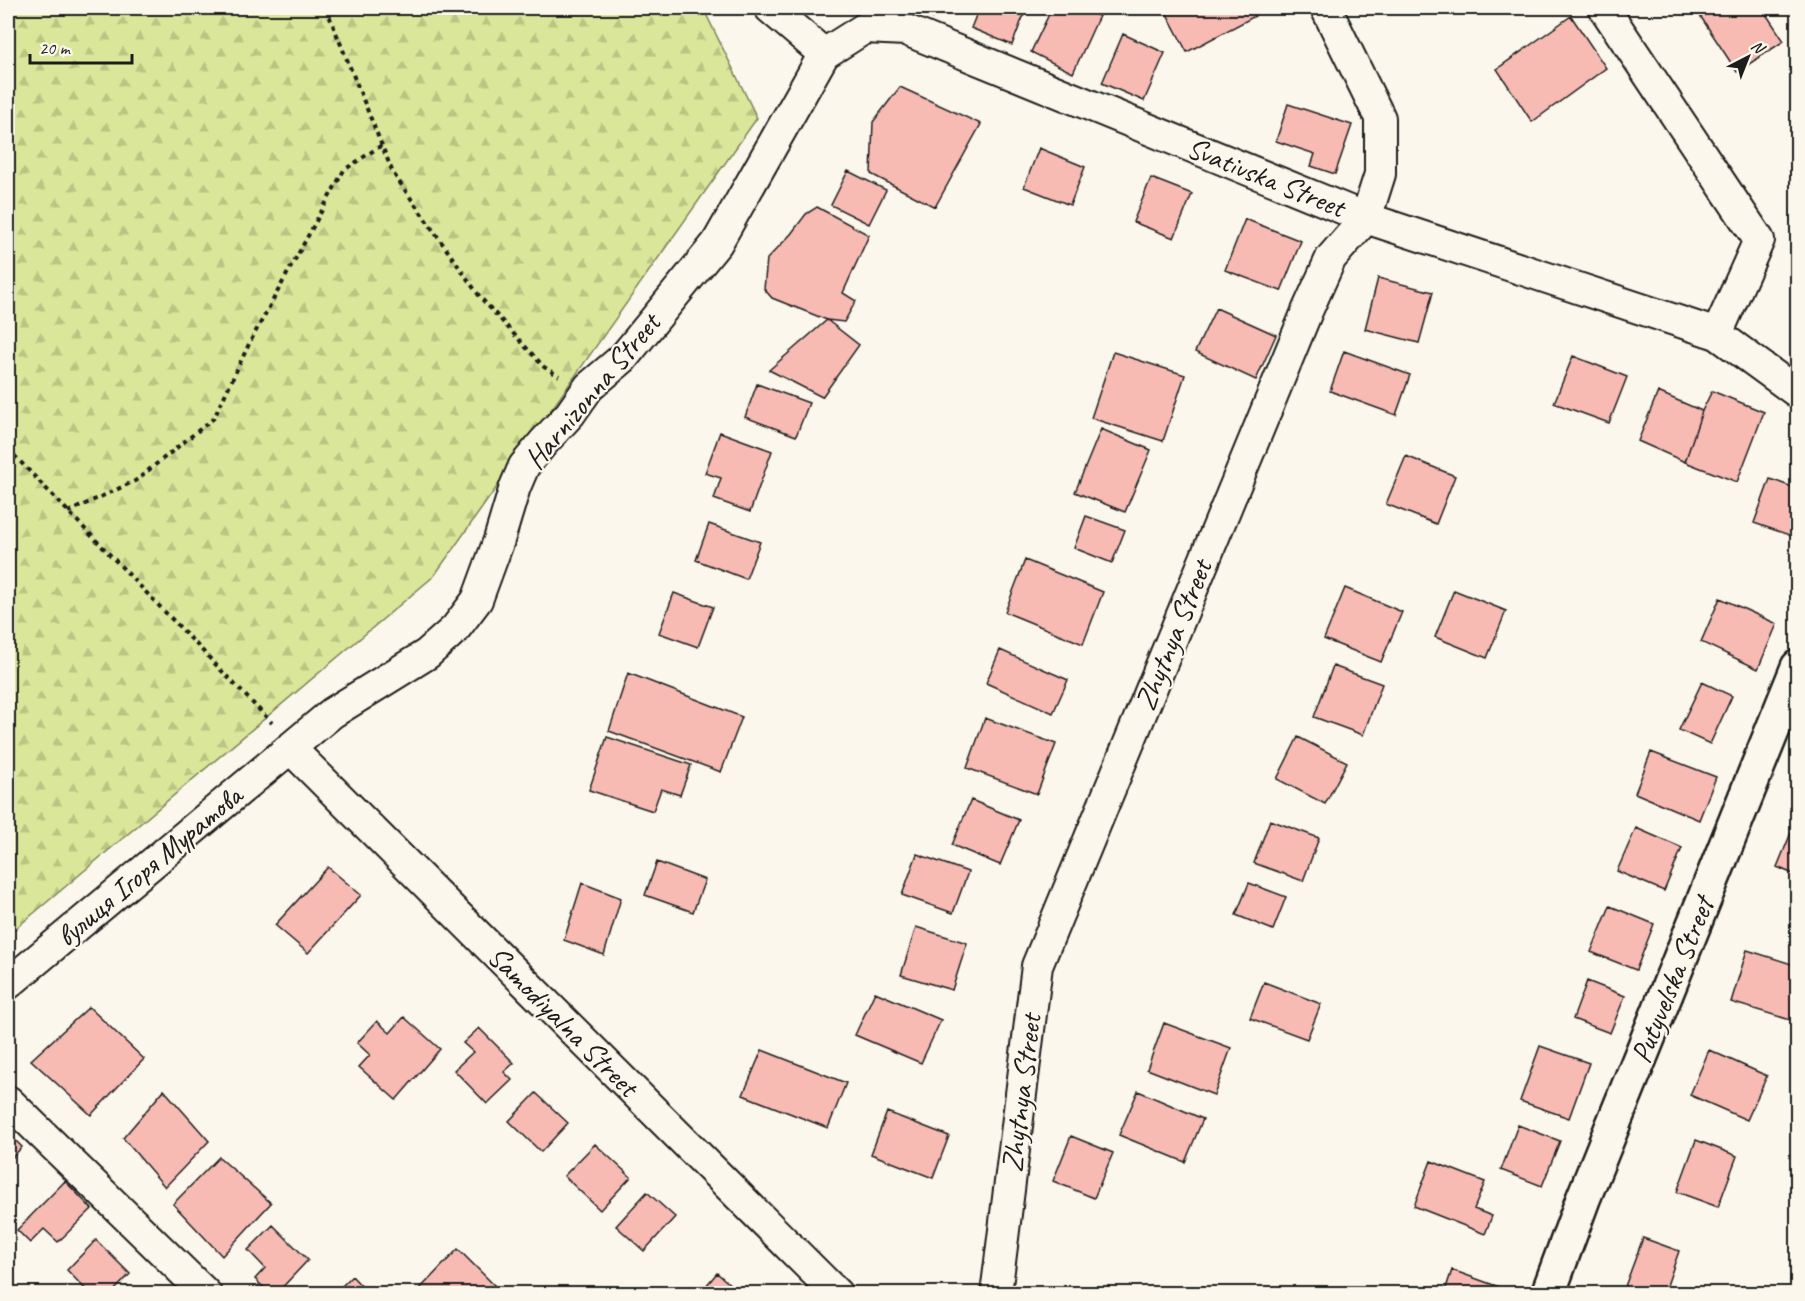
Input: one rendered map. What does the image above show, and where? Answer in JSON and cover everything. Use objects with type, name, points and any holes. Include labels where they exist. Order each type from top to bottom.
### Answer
[{"type":"street","points":[[770,8],[824,54]]},
{"type":"street","name":"Zhytnya Street","points":[[996,1293],[1037,966],[1308,309],[1331,258],[1366,218],[1380,174],[1380,118],[1326,8]]},
{"type":"street","points":[[1604,8],[1759,240],[1717,334]]},
{"type":"street","name":"Svativska Street","points":[[824,54],[865,28],[906,30],[1366,218],[1717,334],[1797,393]]},
{"type":"street","name":"Harnizonna Street","points":[[290,748],[332,713],[427,654],[455,629],[477,600],[500,540],[515,487],[524,466],[570,414],[589,387],[623,358],[717,243],[824,54]]},
{"type":"street","name":"Putyvelska Street","points":[[1548,1293],[1583,1199],[1797,667]]},
{"type":"street","name":"вулиця Ігоря Муратова","points":[[8,984],[290,748]]},
{"type":"street","name":"Samodiyalna Street","points":[[290,748],[837,1293]]},
{"type":"street","points":[[8,1101],[206,1293]]},
{"type":"path","points":[[327,8],[393,173],[480,297],[544,367],[585,393]]},
{"type":"path","points":[[68,512],[135,482],[214,418],[250,342],[344,170],[382,145]]},
{"type":"path","points":[[8,450],[267,717],[290,748]]},
{"type":"green space","points":[[8,8],[703,8],[757,118],[434,576],[8,935]]},
{"type":"building","points":[[908,8],[937,8],[933,18]]},
{"type":"building","points":[[979,8],[1014,8],[1025,12],[1012,45],[971,28]]},
{"type":"building","points":[[1052,8],[1081,8],[1099,16],[1073,73],[1031,52]]},
{"type":"building","points":[[1174,8],[1250,8],[1255,16],[1187,52],[1166,12]]},
{"type":"building","points":[[1695,8],[1762,8],[1784,41],[1737,72]]},
{"type":"building","points":[[1571,16],[1606,68],[1532,122],[1497,69]]},
{"type":"building","points":[[1123,34],[1165,53],[1144,101],[1102,83]]},
{"type":"building","points":[[900,87],[981,124],[935,207],[871,174],[873,122]]},
{"type":"building","points":[[1288,104],[1352,125],[1335,174],[1311,166],[1315,154],[1276,141]]},
{"type":"building","points":[[1039,148],[1085,167],[1070,205],[1024,187]]},
{"type":"building","points":[[848,171],[886,190],[869,224],[831,205]]},
{"type":"building","points":[[1151,178],[1192,194],[1174,238],[1133,222]]},
{"type":"building","points":[[817,207],[869,235],[843,293],[856,301],[844,322],[827,320],[772,298],[764,289],[767,259],[806,214]]},
{"type":"building","points":[[1245,219],[1301,241],[1281,291],[1225,270]]},
{"type":"building","points":[[1378,278],[1433,292],[1419,343],[1365,329]]},
{"type":"building","points":[[1216,308],[1276,335],[1256,380],[1195,352]]},
{"type":"building","points":[[827,320],[859,345],[822,397],[769,370]]},
{"type":"building","points":[[1344,351],[1410,375],[1396,415],[1330,391]]},
{"type":"building","points":[[1113,352],[1185,375],[1163,441],[1091,418]]},
{"type":"building","points":[[1573,356],[1627,377],[1609,423],[1554,403]]},
{"type":"building","points":[[757,384],[809,403],[796,436],[745,417]]},
{"type":"building","points":[[1712,391],[1764,412],[1737,482],[1685,462],[1702,411]]},
{"type":"building","points":[[1658,392],[1702,411],[1685,462],[1638,441]]},
{"type":"building","points":[[1101,429],[1151,450],[1125,512],[1075,492]]},
{"type":"building","points":[[720,432],[772,451],[750,512],[714,499],[721,478],[705,473]]},
{"type":"building","points":[[1406,456],[1455,476],[1436,524],[1386,504]]},
{"type":"building","points":[[1770,479],[1798,489],[1798,538],[1754,523]]},
{"type":"building","points":[[1086,516],[1125,530],[1112,563],[1074,548]]},
{"type":"building","points":[[709,524],[760,542],[746,579],[696,560]]},
{"type":"building","points":[[1025,560],[1103,592],[1083,644],[1005,612]]},
{"type":"building","points":[[1345,588],[1402,612],[1381,662],[1324,639]]},
{"type":"building","points":[[1454,590],[1506,611],[1487,658],[1435,637]]},
{"type":"building","points":[[674,593],[713,607],[698,647],[659,633]]},
{"type":"building","points":[[1720,598],[1777,624],[1758,669],[1701,642]]},
{"type":"building","points":[[1000,650],[1068,680],[1053,713],[986,683]]},
{"type":"building","points":[[1333,666],[1382,684],[1363,735],[1314,717]]},
{"type":"building","points":[[628,673],[742,717],[721,772],[609,731]]},
{"type":"building","points":[[1702,682],[1732,696],[1710,744],[1679,730]]},
{"type":"building","points":[[985,718],[1056,744],[1037,794],[967,768]]},
{"type":"building","points":[[607,737],[691,765],[680,795],[661,789],[653,811],[589,790]]},
{"type":"building","points":[[1298,737],[1347,762],[1325,804],[1277,779]]},
{"type":"building","points":[[1651,752],[1716,777],[1699,820],[1635,793]]},
{"type":"building","points":[[971,800],[1019,820],[1000,865],[952,845]]},
{"type":"building","points":[[1270,820],[1319,838],[1303,881],[1254,863]]},
{"type":"building","points":[[1795,823],[1798,824],[1798,876],[1777,867]]},
{"type":"building","points":[[1636,828],[1682,848],[1664,891],[1617,871]]},
{"type":"building","points":[[917,854],[968,872],[953,913],[902,895]]},
{"type":"building","points":[[657,862],[705,880],[693,912],[645,895]]},
{"type":"building","points":[[328,867],[361,895],[308,953],[275,925]]},
{"type":"building","points":[[582,883],[621,898],[604,955],[564,940]]},
{"type":"building","points":[[1249,883],[1286,897],[1273,930],[1236,915]]},
{"type":"building","points":[[1610,906],[1654,924],[1636,970],[1591,952]]},
{"type":"building","points":[[916,927],[967,943],[952,990],[901,975]]},
{"type":"building","points":[[1747,950],[1798,966],[1797,1022],[1731,1002]]},
{"type":"building","points":[[1587,981],[1625,996],[1610,1033],[1573,1019]]},
{"type":"building","points":[[1264,982],[1321,1004],[1307,1039],[1250,1018]]},
{"type":"building","points":[[875,992],[941,1020],[921,1063],[855,1035]]},
{"type":"building","points":[[89,1007],[144,1059],[91,1115],[31,1060]]},
{"type":"building","points":[[404,1017],[440,1049],[396,1100],[359,1067],[370,1055],[357,1043],[377,1021],[390,1033]]},
{"type":"building","points":[[1164,1023],[1231,1048],[1214,1095],[1147,1069]]},
{"type":"building","points":[[479,1028],[514,1063],[504,1072],[512,1080],[487,1104],[454,1070],[473,1052],[463,1043]]},
{"type":"building","points":[[1540,1046],[1589,1063],[1569,1118],[1520,1101]]},
{"type":"building","points":[[762,1050],[846,1083],[828,1128],[743,1095]]},
{"type":"building","points":[[1709,1050],[1767,1076],[1747,1120],[1690,1095]]},
{"type":"building","points":[[164,1090],[209,1141],[165,1187],[123,1138]]},
{"type":"building","points":[[1138,1091],[1203,1119],[1185,1162],[1119,1135]]},
{"type":"building","points":[[536,1093],[568,1123],[541,1152],[509,1121]]},
{"type":"building","points":[[887,1112],[949,1136],[933,1178],[871,1154]]},
{"type":"building","points":[[1518,1125],[1560,1141],[1542,1186],[1501,1170]]},
{"type":"building","points":[[8,1133],[22,1147],[8,1162]]},
{"type":"building","points":[[1071,1136],[1113,1153],[1094,1198],[1053,1181]]},
{"type":"building","points":[[1696,1140],[1737,1156],[1718,1207],[1677,1192]]},
{"type":"building","points":[[595,1144],[631,1177],[600,1210],[564,1176]]},
{"type":"building","points":[[219,1157],[271,1203],[222,1256],[173,1204]]},
{"type":"building","points":[[1431,1161],[1485,1182],[1474,1209],[1492,1216],[1485,1234],[1414,1206]]},
{"type":"building","points":[[65,1181],[92,1209],[58,1242],[44,1229],[30,1243],[17,1230]]},
{"type":"building","points":[[647,1192],[675,1217],[644,1251],[616,1226]]},
{"type":"building","points":[[273,1225],[308,1260],[276,1294],[270,1294],[255,1279],[265,1268],[248,1250]]},
{"type":"building","points":[[1643,1238],[1679,1251],[1664,1294],[1636,1294],[1624,1289]]},
{"type":"building","points":[[96,1240],[130,1274],[111,1294],[90,1294],[67,1270]]},
{"type":"building","points":[[458,1249],[503,1294],[415,1294]]},
{"type":"building","points":[[1452,1270],[1513,1292],[1512,1294],[1444,1294]]},
{"type":"building","points":[[717,1273],[741,1294],[699,1294]]},
{"type":"building","points":[[352,1276],[369,1294],[334,1294]]}]
